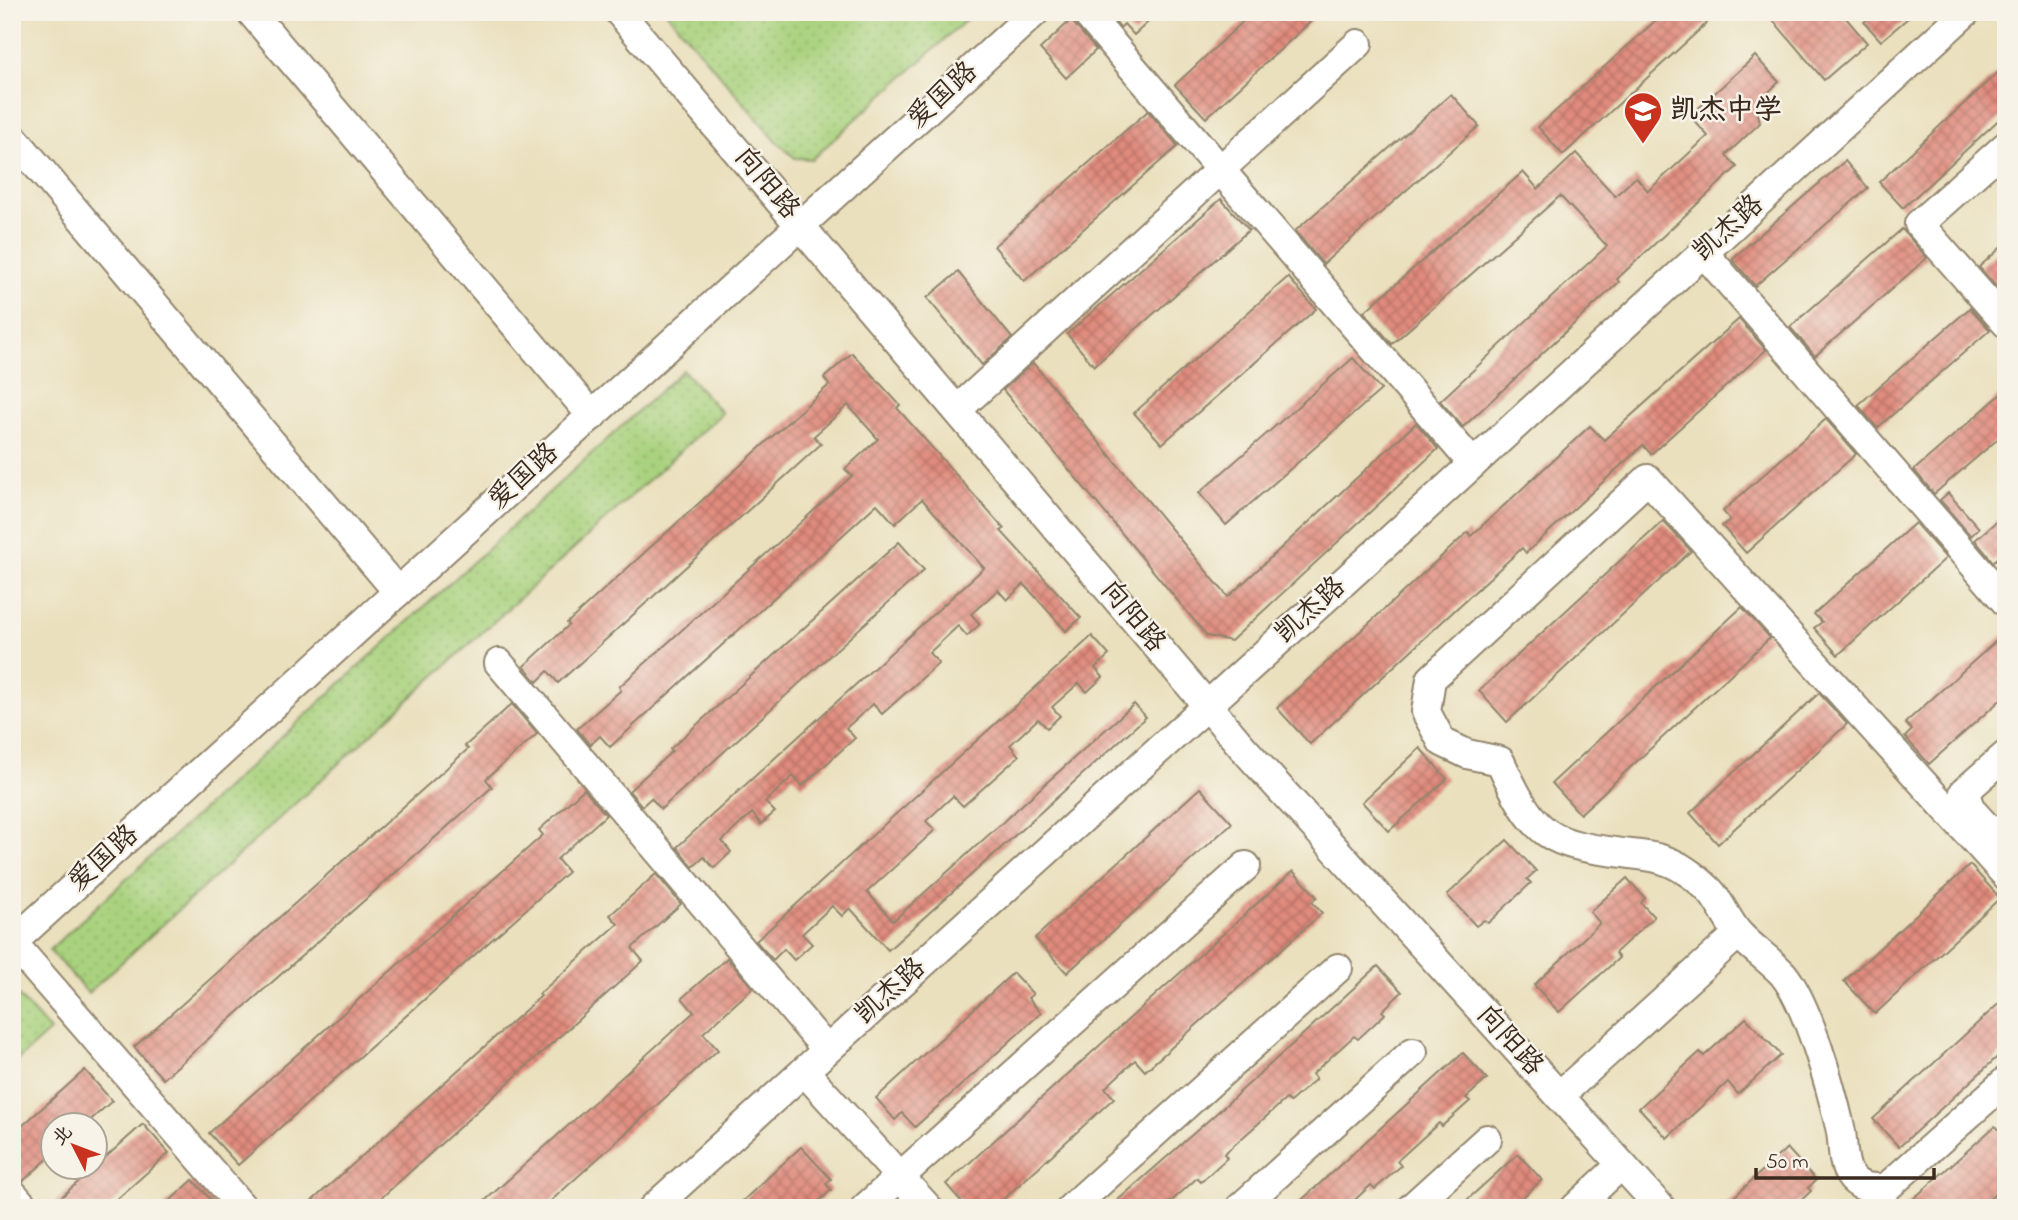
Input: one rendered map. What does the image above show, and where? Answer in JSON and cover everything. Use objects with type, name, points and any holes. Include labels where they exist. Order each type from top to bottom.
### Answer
[{"type":"street","points":[[251,12],[592,416]]},
{"type":"street","name":"向阳路","points":[[619,12],[1263,770],[1657,1206]]},
{"type":"street","name":"爱国路","points":[[12,942],[1035,12]]},
{"type":"street","points":[[1085,12],[1473,464]]},
{"type":"street","name":"凯杰路","points":[[653,1208],[1473,464],[1966,12]]},
{"type":"street","points":[[958,409],[1358,44]]},
{"type":"street","points":[[12,136],[398,592]]},
{"type":"street","points":[[2006,146],[1919,224],[2006,323]]},
{"type":"street","points":[[1704,253],[2006,602]]},
{"type":"street","points":[[2006,875],[1648,479],[1431,679],[1426,712],[1443,743],[1467,754],[1500,761],[1517,798],[1535,824],[1552,838],[1584,848],[1661,858],[1686,870],[1711,892],[1738,934],[1783,974],[1797,994],[1821,1062],[1841,1130],[1844,1159],[1849,1174],[1855,1181],[1867,1189],[1886,1188],[2006,1081]]},
{"type":"street","points":[[499,663],[827,1050]]},
{"type":"street","points":[[2006,755],[1964,792],[1971,810],[2006,848]]},
{"type":"street","points":[[865,1208],[1246,866]]},
{"type":"street","points":[[1559,1096],[1738,934]]},
{"type":"street","points":[[12,942],[243,1208]]},
{"type":"street","points":[[1071,1208],[1338,968]]},
{"type":"street","points":[[1240,1208],[1413,1052]]},
{"type":"street","points":[[804,1071],[928,1208]]},
{"type":"street","points":[[1411,1208],[1487,1139]]},
{"type":"street","points":[[1574,1208],[1621,1164]]},
{"type":"street","points":[[12,1193],[25,1208]]},
{"type":"green space","points":[[666,12],[975,12],[812,159],[795,158],[777,142]]},
{"type":"green space","points":[[683,370],[722,413],[88,993],[49,950]]},
{"type":"green space","points":[[12,989],[50,1031],[12,1065]]},
{"type":"building","points":[[1107,12],[1159,12],[1134,35],[1124,24],[1120,28]]},
{"type":"building","points":[[1253,12],[1321,12],[1206,118],[1175,85]]},
{"type":"building","points":[[1665,12],[1719,12],[1563,155],[1538,127]]},
{"type":"building","points":[[1766,12],[1841,12],[1867,43],[1824,80]]},
{"type":"building","points":[[1876,12],[1915,12],[1881,41],[1864,22]]},
{"type":"building","points":[[1071,20],[1096,50],[1066,78],[1040,49]]},
{"type":"building","points":[[1755,56],[1779,82],[1756,104],[1760,123],[1726,155],[1737,167],[1617,279],[1619,282],[1463,427],[1440,401],[1607,246],[1560,196],[1392,344],[1364,312],[1523,172],[1538,189],[1576,153],[1615,196],[1636,177],[1648,191],[1708,136],[1690,116]]},
{"type":"building","points":[[2006,65],[2006,113],[1903,208],[1879,182]]},
{"type":"building","points":[[1451,94],[1479,126],[1323,264],[1295,231]]},
{"type":"building","points":[[1148,111],[1178,146],[1024,281],[994,246]]},
{"type":"building","points":[[1845,161],[1868,188],[1755,286],[1732,259]]},
{"type":"building","points":[[1221,199],[1249,230],[1094,366],[1067,334]]},
{"type":"building","points":[[1902,229],[1927,258],[1815,356],[1790,327]]},
{"type":"building","points":[[2006,243],[2006,298],[1979,267]]},
{"type":"building","points":[[958,272],[1012,338],[982,365],[927,298]]},
{"type":"building","points":[[1288,277],[1316,309],[1162,444],[1134,413]]},
{"type":"building","points":[[1970,308],[1990,330],[1877,428],[1858,405]]},
{"type":"building","points":[[1739,319],[1766,350],[1651,454],[1643,445],[1526,553],[1522,548],[1310,744],[1277,708],[1468,532],[1471,536],[1590,426],[1604,440]]},
{"type":"building","points":[[852,353],[900,405],[897,408],[1004,529],[1001,531],[1081,618],[1066,631],[1024,584],[1007,600],[998,590],[971,614],[980,624],[967,636],[958,626],[929,653],[939,663],[882,714],[873,704],[846,728],[855,738],[802,786],[793,776],[765,802],[775,812],[761,824],[752,813],[722,841],[731,852],[714,868],[704,857],[693,867],[677,847],[984,568],[922,499],[895,524],[877,504],[610,747],[600,736],[590,745],[577,729],[621,690],[619,687],[852,476],[845,469],[878,439],[848,405],[814,436],[821,444],[558,683],[548,671],[537,682],[524,666],[569,625],[567,623],[829,385],[824,378]]},
{"type":"building","points":[[1353,358],[1381,390],[1226,525],[1199,493]]},
{"type":"building","points":[[1033,363],[1228,597],[1416,423],[1438,449],[1231,641],[1207,636],[1003,390]]},
{"type":"building","points":[[2006,390],[2006,432],[1934,494],[1914,470]]},
{"type":"building","points":[[1826,419],[1856,454],[1746,553],[1722,526],[1730,520],[1723,511]]},
{"type":"building","points":[[1948,493],[1979,528],[1971,536],[1940,500]]},
{"type":"building","points":[[2006,513],[2006,551],[1993,562],[1975,540]]},
{"type":"building","points":[[1663,521],[1691,551],[1507,722],[1479,691]]},
{"type":"building","points":[[1915,523],[1946,558],[1838,655],[1814,628],[1822,622],[1814,614]]},
{"type":"building","points":[[899,542],[924,570],[661,809],[651,798],[642,806],[629,791],[672,751],[670,749]]},
{"type":"building","points":[[1742,607],[1770,638],[1580,814],[1552,783]]},
{"type":"building","points":[[2006,632],[2006,695],[1929,764],[1905,737],[1912,730],[1905,723]]},
{"type":"building","points":[[1092,636],[1109,655],[1095,668],[1103,677],[1087,692],[1079,683],[1052,707],[1060,716],[1047,728],[1038,719],[1010,745],[1019,756],[963,806],[953,796],[926,821],[935,830],[867,892],[893,921],[1134,704],[1146,717],[888,950],[850,908],[842,916],[832,906],[802,934],[812,944],[794,960],[784,949],[773,960],[756,941]]},
{"type":"building","points":[[1819,693],[1847,724],[1718,844],[1690,813]]},
{"type":"building","points":[[512,704],[537,734],[486,779],[492,787],[163,1079],[134,1047],[468,749],[465,746]]},
{"type":"building","points":[[1420,748],[1447,779],[1389,831],[1362,802]]},
{"type":"building","points":[[1200,788],[1232,823],[1067,973],[1035,938]]},
{"type":"building","points":[[584,789],[606,815],[557,859],[568,872],[238,1165],[209,1133],[543,835],[539,830]]},
{"type":"building","points":[[1507,840],[1536,871],[1527,879],[1531,883],[1488,923],[1484,920],[1476,926],[1447,895]]},
{"type":"building","points":[[1970,865],[2000,898],[1875,1014],[1844,981]]},
{"type":"building","points":[[1293,871],[1317,897],[1312,902],[1322,913],[1145,1071],[1135,1060],[1105,1088],[1114,1098],[994,1208],[967,1208],[946,1184]]},
{"type":"building","points":[[656,874],[681,904],[632,948],[643,961],[370,1208],[304,1208],[618,924],[610,915]]},
{"type":"building","points":[[1627,878],[1645,898],[1641,903],[1654,917],[1615,953],[1619,958],[1559,1012],[1534,985],[1600,923],[1590,912]]},
{"type":"building","points":[[727,958],[753,988],[703,1033],[718,1050],[543,1208],[477,1208],[694,1012],[682,998]]},
{"type":"building","points":[[1378,966],[1402,992],[1382,1011],[1385,1014],[1358,1039],[1354,1036],[1312,1074],[1316,1079],[1290,1102],[1286,1099],[1224,1154],[1227,1158],[1201,1182],[1197,1178],[1164,1208],[1109,1208],[1219,1111]]},
{"type":"building","points":[[1013,973],[1033,994],[1028,998],[1041,1013],[915,1127],[902,1113],[895,1120],[876,1098]]},
{"type":"building","points":[[2006,997],[2006,1049],[1899,1147],[1873,1119]]},
{"type":"building","points":[[1746,1018],[1781,1055],[1738,1094],[1728,1082],[1667,1138],[1639,1108],[1700,1052],[1704,1056]]},
{"type":"building","points":[[1463,1053],[1487,1079],[1466,1098],[1470,1101],[1442,1126],[1439,1123],[1397,1161],[1401,1166],[1375,1189],[1371,1185],[1346,1208],[1293,1208]]},
{"type":"building","points":[[85,1070],[112,1101],[100,1112],[38,1112],[38,1168],[23,1181],[12,1172],[12,1135]]},
{"type":"building","points":[[143,1124],[169,1153],[107,1208],[49,1208],[78,1182],[108,1182],[108,1155]]},
{"type":"building","points":[[1995,1126],[2006,1137],[2006,1184],[1980,1208],[1903,1208]]},
{"type":"building","points":[[801,1147],[831,1179],[826,1184],[831,1190],[812,1208],[735,1208]]},
{"type":"building","points":[[1787,1148],[1816,1180],[1808,1188],[1811,1191],[1793,1208],[1722,1208]]},
{"type":"building","points":[[1518,1154],[1542,1180],[1511,1208],[1458,1208]]},
{"type":"building","points":[[193,1180],[218,1208],[162,1208]]},
{"type":"place","name":"凯杰中学","points":[[1643,145]]}]
